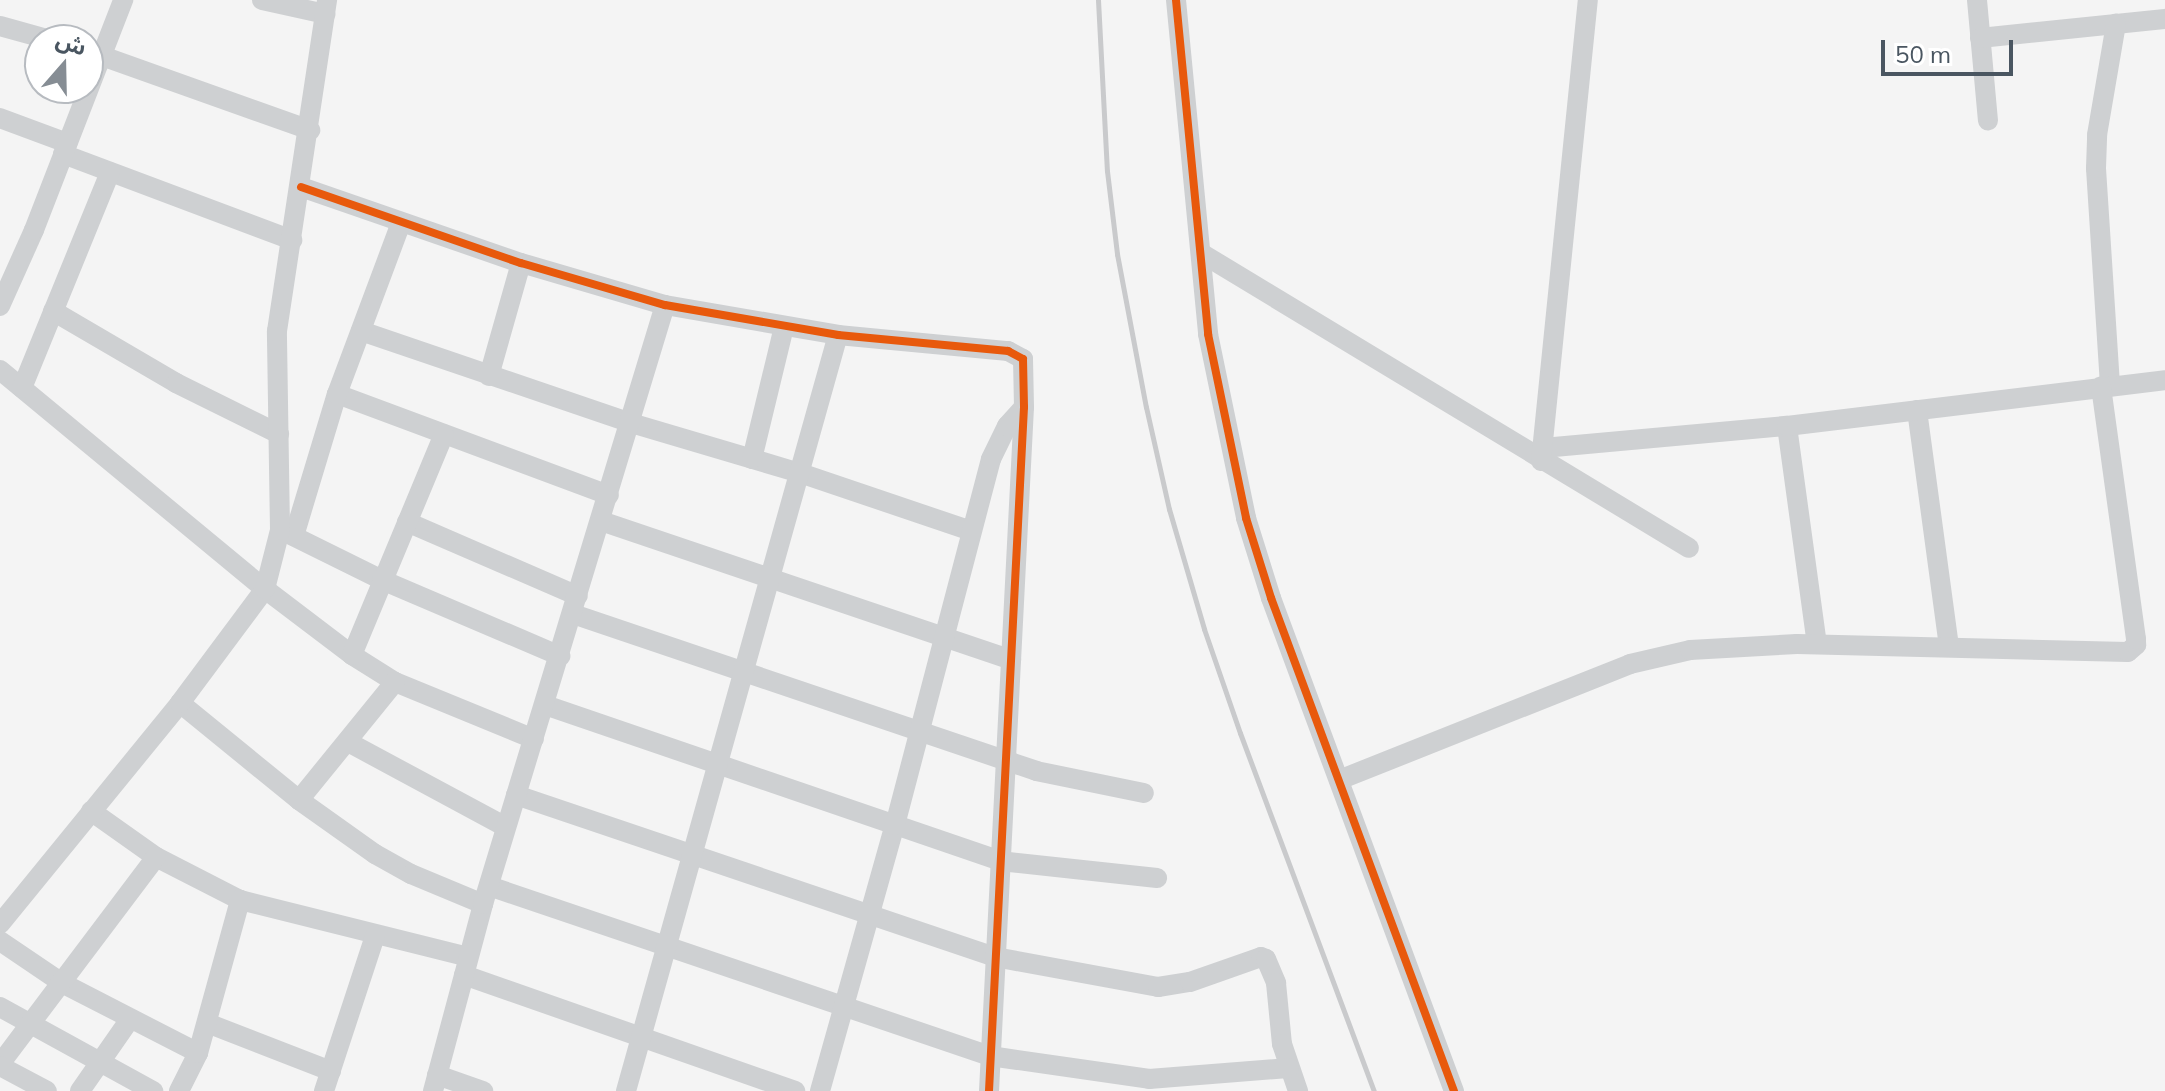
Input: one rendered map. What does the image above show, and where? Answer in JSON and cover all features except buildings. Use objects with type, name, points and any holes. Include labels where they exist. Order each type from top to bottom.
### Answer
[{"type":"street","points":[[104,35],[123,0]]},
{"type":"street","points":[[262,0],[326,7],[310,130],[277,331],[279,434],[287,533]]},
{"type":"street","points":[[1176,0],[1214,372],[1246,518],[1271,598],[1454,1091]]},
{"type":"street","points":[[1542,455],[1588,0]]},
{"type":"street","points":[[1977,0],[1988,120]]},
{"type":"street","points":[[1980,38],[2165,19]]},
{"type":"street","points":[[1339,780],[1630,664],[1690,650],[1817,644],[2128,652],[2136,645],[2105,386],[2096,168],[2097,135],[2116,24]]},
{"type":"street","points":[[0,26],[24,33]]},
{"type":"street","points":[[104,55],[310,130]]},
{"type":"street","points":[[0,306],[65,149],[79,104]]},
{"type":"street","points":[[0,118],[110,172],[292,240]]},
{"type":"street","points":[[22,388],[110,172]]},
{"type":"street","points":[[301,187],[521,263],[665,305],[838,335],[1018,354],[1025,368],[1024,407],[989,1091]]},
{"type":"street","points":[[0,924],[180,703],[265,589],[401,223]]},
{"type":"street","points":[[1201,253],[1542,455],[1689,548]]},
{"type":"street","points":[[489,376],[521,263]]},
{"type":"street","points":[[483,1091],[435,1083],[506,827],[665,305]]},
{"type":"street","points":[[53,311],[176,383],[279,434]]},
{"type":"street","points":[[752,459],[784,327]]},
{"type":"street","points":[[361,331],[631,423],[800,473],[971,531]]},
{"type":"street","points":[[626,1091],[838,335]]},
{"type":"street","points":[[0,370],[265,589],[352,655],[395,682],[534,739]]},
{"type":"street","points":[[1542,455],[2165,380]]},
{"type":"street","points":[[337,394],[609,495]]},
{"type":"street","points":[[820,1091],[895,825],[971,531],[998,442],[1024,407]]},
{"type":"street","points":[[1917,410],[1949,647]]},
{"type":"street","points":[[1787,426],[1817,644]]},
{"type":"street","points":[[352,655],[444,434]]},
{"type":"street","points":[[601,521],[1011,660]]},
{"type":"street","points":[[407,522],[576,605],[745,671],[1005,761],[1064,778],[1144,793]]},
{"type":"street","points":[[287,533],[382,580],[560,656]]},
{"type":"street","points":[[299,800],[395,682]]},
{"type":"street","points":[[180,703],[299,800],[399,868],[668,946],[990,1056],[1147,1085],[1289,1068]]},
{"type":"street","points":[[545,705],[1000,861],[1157,878]]},
{"type":"street","points":[[348,742],[506,827]]},
{"type":"street","points":[[516,795],[995,957],[1158,987],[1190,982],[1261,957],[1266,959],[1276,983],[1278,1023],[1298,1091]]},
{"type":"street","points":[[91,811],[156,857],[240,900],[375,936],[466,966],[643,1038],[795,1091]]},
{"type":"street","points":[[47,1091],[0,1065],[156,857]]},
{"type":"street","points":[[179,1091],[198,1053],[240,900]]},
{"type":"street","points":[[324,1091],[375,936]]},
{"type":"street","points":[[0,941],[62,983],[198,1053]]},
{"type":"street","points":[[0,1007],[153,1091]]},
{"type":"street","points":[[80,1091],[130,1019]]},
{"type":"street","points":[[207,1023],[331,1071]]},
{"type":"railway","points":[[1098,0],[1107,171],[1117,254],[1169,509],[1204,629],[1240,733],[1374,1091]]},
{"type":"cycle path","points":[[1176,0],[1208,334],[1246,518],[1271,598],[1454,1091]]},
{"type":"cycle path","points":[[301,187],[521,263],[665,305],[838,335],[1008,351],[1023,359],[1024,407],[989,1091]]}]
